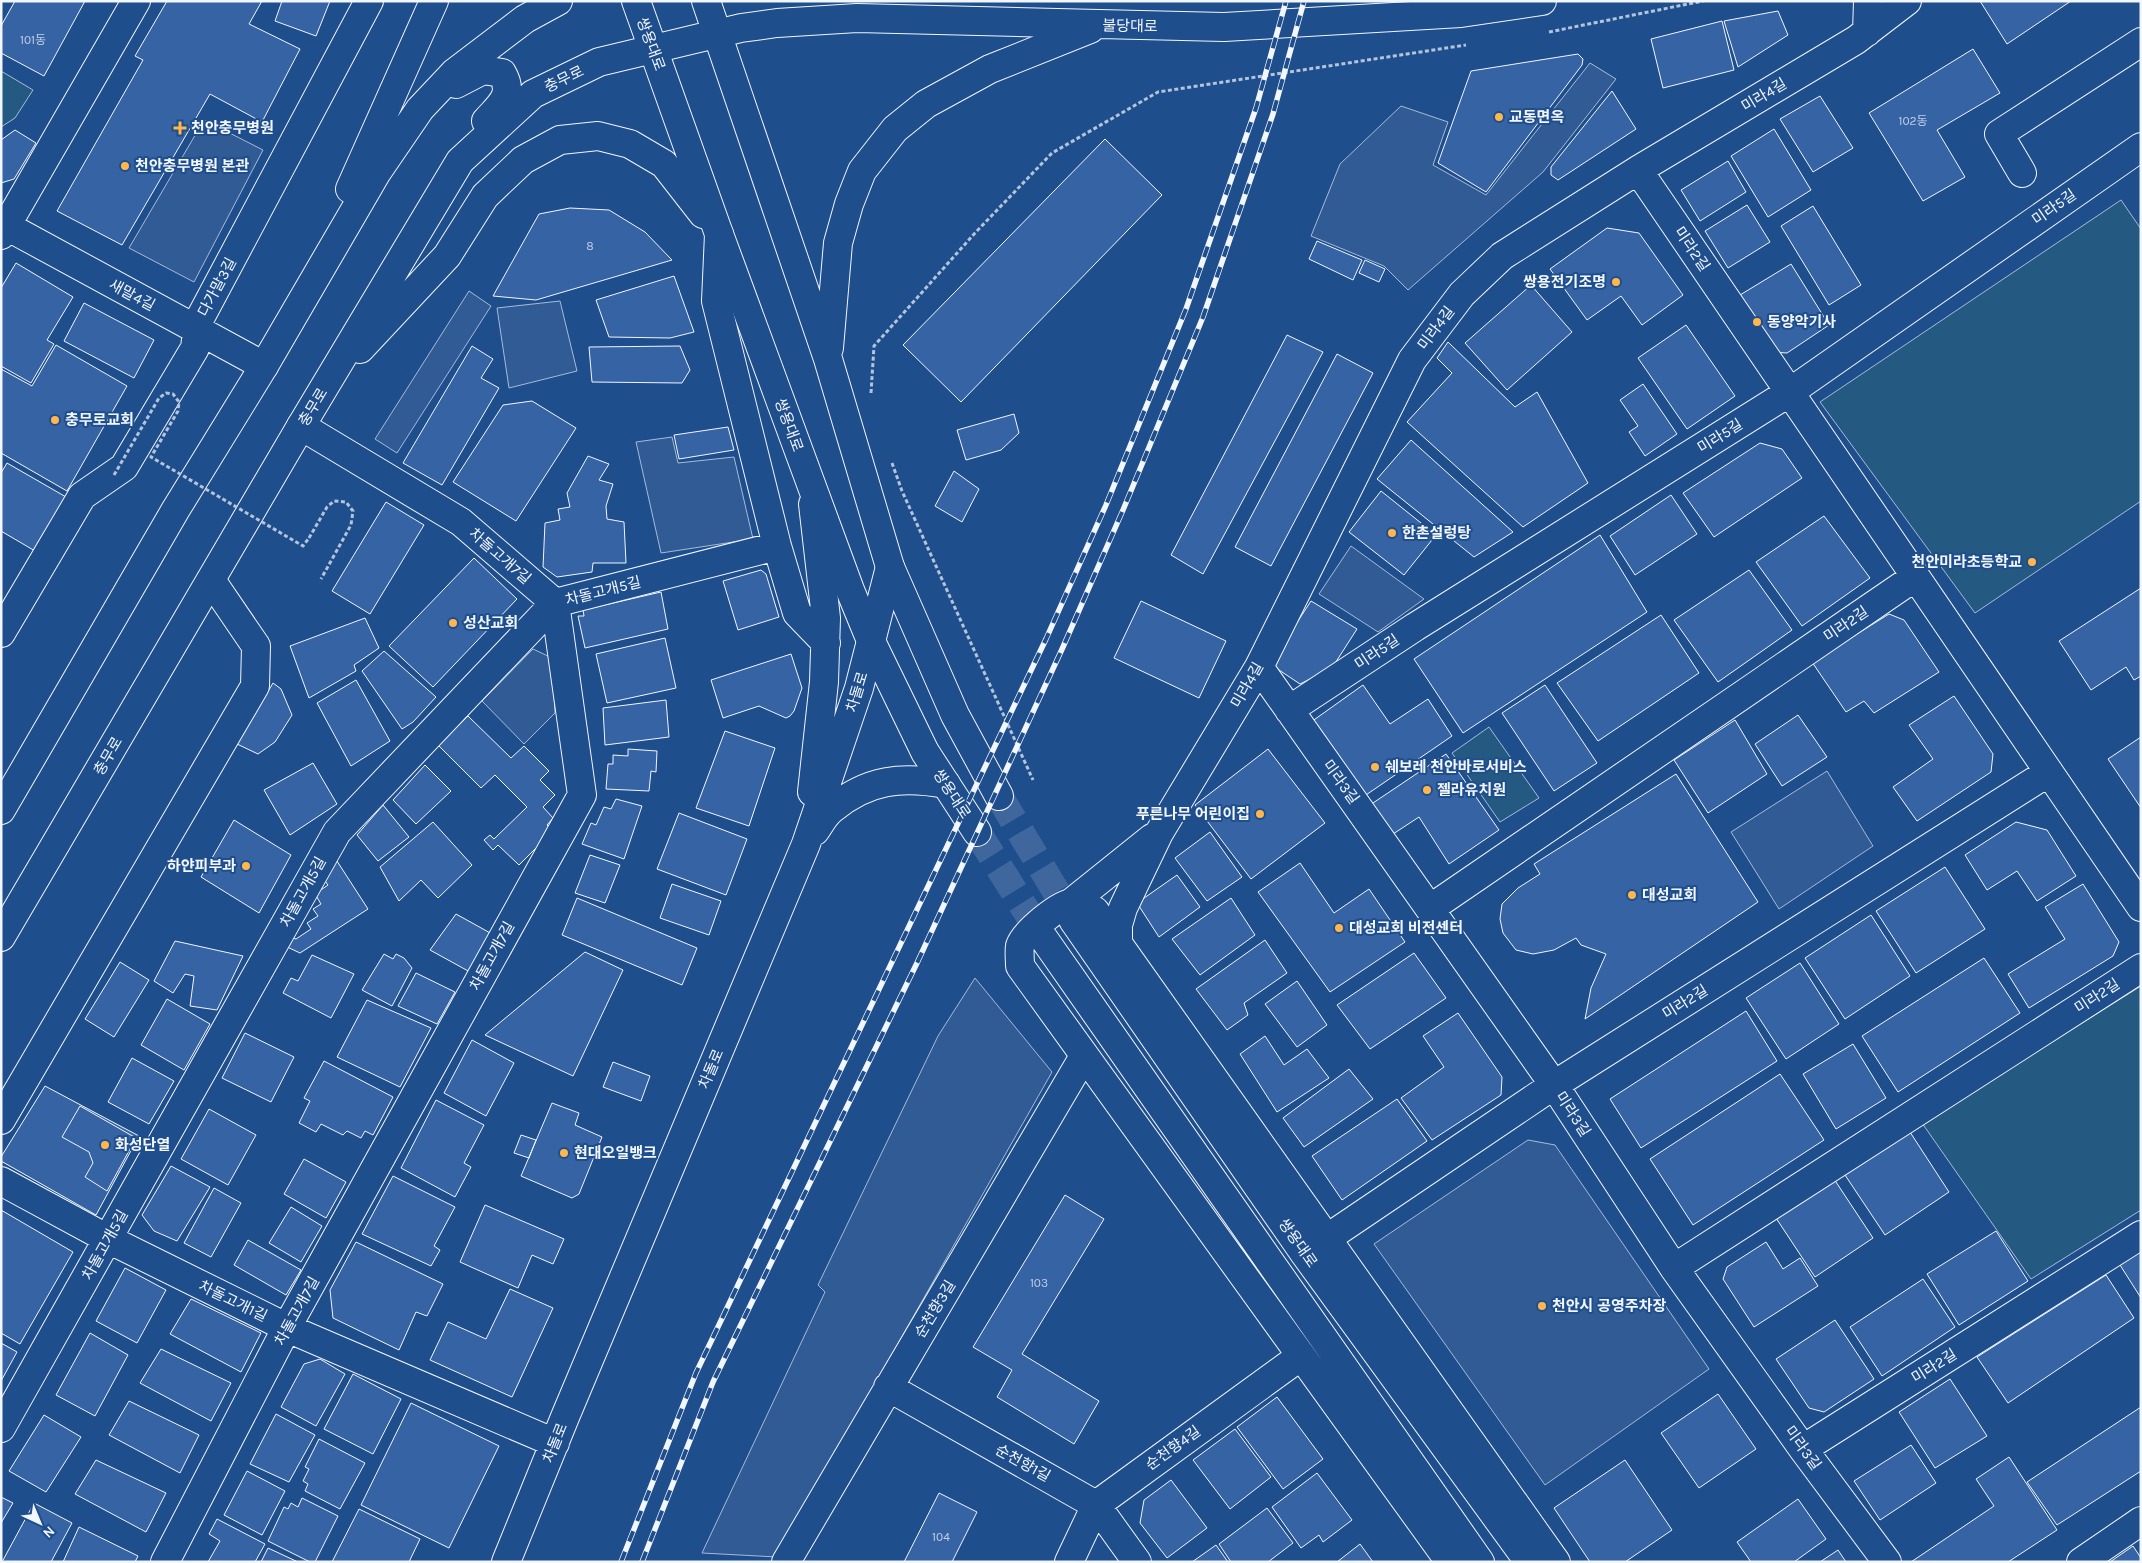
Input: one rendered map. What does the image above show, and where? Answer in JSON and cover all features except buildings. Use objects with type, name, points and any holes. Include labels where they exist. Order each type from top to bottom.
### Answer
[{"type":"street","points":[[3,228],[136,1]]},
{"type":"street","name":"다가말3길","points":[[1,633],[82,496],[124,468],[195,348],[198,322],[369,1]]},
{"type":"street","points":[[298,307],[434,1]]},
{"type":"street","points":[[1,810],[176,509],[264,366],[377,172],[420,110],[454,73],[525,19],[558,1]]},
{"type":"street","name":"쌍용대로","points":[[636,1],[810,483],[871,641],[926,752],[977,832]]},
{"type":"street","points":[[706,1],[828,359],[890,567],[955,716],[999,796]]},
{"type":"street","name":"불당대로","points":[[717,34],[741,28],[777,23],[857,18],[1224,27],[1461,13],[1542,1]]},
{"type":"street","points":[[1867,32],[1868,1]]},
{"type":"street","name":"미라4길","points":[[1118,945],[1118,925],[1122,908],[1159,832],[1258,667],[1412,360],[1462,294],[1502,256],[1638,170],[1856,40],[1907,1]]},
{"type":"street","points":[[828,359],[838,243],[849,204],[862,171],[896,129],[926,104],[990,69],[1099,25]]},
{"type":"street","name":"충무로","points":[[1,937],[301,426],[460,161],[533,94],[599,62],[717,34]]},
{"type":"street","points":[[2022,173],[1999,134],[2141,42]]},
{"type":"street","points":[[420,110],[473,74],[483,70],[502,74],[508,83],[508,93],[485,122],[460,161]]},
{"type":"street","points":[[323,389],[447,256],[485,196],[523,160],[560,140],[598,136],[630,144],[664,164],[719,234],[716,302],[777,546],[797,613],[826,642]]},
{"type":"street","name":"미라5길","points":[[1289,710],[1415,627],[1790,392],[2141,147]]},
{"type":"street","name":"미라2길","points":[[1638,170],[2141,907]]},
{"type":"street","name":"새말4길","points":[[3,228],[264,366]]},
{"type":"street","name":"차돌고개7길","points":[[165,1562],[287,1327],[582,795],[554,603],[461,522],[301,426]]},
{"type":"street","points":[[806,844],[824,682],[826,642],[826,618],[810,483]]},
{"type":"street","name":"차돌고개5길","points":[[1,1428],[337,832],[554,603],[777,546]]},
{"type":"street","name":"차돌로","points":[[506,1562],[806,844],[860,688],[890,567]]},
{"type":"street","name":"미라2길","points":[[1431,908],[1915,577]]},
{"type":"street","points":[[1,1120],[255,686],[256,646],[211,580]]},
{"type":"street","name":"미라3길","points":[[1258,667],[1431,908],[1554,1085],[1674,1268],[1803,1449],[1887,1562]]},
{"type":"street","name":"미라2길","points":[[1326,1239],[1554,1085],[2048,772]]},
{"type":"street","points":[[806,844],[830,810],[866,786],[896,780],[926,780],[946,784]]},
{"type":"street","points":[[1072,912],[1159,832]]},
{"type":"street","points":[[1450,1562],[1020,966],[1020,946],[1028,933],[1050,915],[1072,912],[1085,906],[1095,911],[1556,1562]]},
{"type":"street","name":"쌍용대로","points":[[1072,912],[1304,1253],[1529,1562]]},
{"type":"street","points":[[1042,936],[1480,1562]]},
{"type":"street","name":"미라2길","points":[[1674,1268],[2141,968]]},
{"type":"street","name":"순천향3길","points":[[786,1562],[1084,1056]]},
{"type":"street","name":"차돌고개1길","points":[[1,1181],[108,1239],[287,1327],[555,1443]]},
{"type":"street","name":"미라2길","points":[[1803,1449],[2141,1235]]},
{"type":"street","name":"순천향4길","points":[[1069,1562],[1096,1504],[1301,1356]]},
{"type":"street","name":"순천향1길","points":[[888,1387],[1096,1504],[1137,1562]]},
{"type":"street","points":[[2081,1562],[2141,1521]]},
{"type":"path","points":[[1543,33],[1703,1]]},
{"type":"path","points":[[870,401],[874,346],[975,233],[1052,153],[1158,92],[1474,43]]},
{"type":"path","points":[[114,475],[159,398],[166,393],[173,394],[178,402],[178,411],[151,457],[303,546],[327,507],[334,501],[346,502],[353,511],[351,525],[321,579]]},
{"type":"path","points":[[892,461],[902,491],[1033,780]]},
{"type":"shaded area","points":[[1590,63],[1616,79],[1543,172],[1408,290],[1384,266],[1311,236],[1340,164],[1401,106],[1448,122],[1433,165],[1486,195]]},
{"type":"shaded area","points":[[1,71],[33,90],[15,118],[1,127]]},
{"type":"shaded area","points":[[204,120],[263,150],[194,282],[129,248]]},
{"type":"shaded area","name":"천안미라초등학교","points":[[2121,200],[2141,229],[2141,501],[1975,613],[1820,402]]},
{"type":"shaded area","points":[[469,291],[491,306],[397,453],[375,439]]},
{"type":"shaded area","points":[[560,301],[577,371],[509,388],[497,308]]},
{"type":"shaded area","points":[[672,437],[678,463],[734,457],[753,539],[661,553],[636,442]]},
{"type":"shaded area","points":[[1351,546],[1424,599],[1378,632],[1319,594]]},
{"type":"shaded area","points":[[533,649],[552,658],[555,713],[524,744],[482,701]]},
{"type":"shaded area","points":[[1489,727],[1539,798],[1500,822],[1452,753]]},
{"type":"shaded area","points":[[1827,771],[1873,846],[1779,909],[1731,832]]},
{"type":"shaded area","points":[[975,978],[1052,1072],[777,1557],[702,1553],[825,1292],[818,1285],[938,1036]]},
{"type":"shaded area","points":[[2141,986],[2141,1210],[2031,1279],[1922,1123]]},
{"type":"shaded area","name":"천안시 공영주차장","points":[[1528,1140],[1555,1145],[1709,1369],[1545,1485],[1374,1244]]},
{"type":"tunnel","points":[[999,796],[1073,920]]},
{"type":"tunnel","points":[[977,832],[1042,936]]},
{"type":"railway","points":[[621,1562],[696,1373],[1046,639],[1106,505],[1186,309],[1256,108],[1286,1]]},
{"type":"railway","points":[[642,1562],[713,1382],[917,963],[1063,647],[1123,510],[1203,317],[1273,114],[1304,1]]},
{"type":"place","name":"교동면옥","points":[[1499,117]]},
{"type":"place","name":"천안충무병원","points":[[180,128]]},
{"type":"place","name":"천안충무병원 본관","points":[[125,166]]},
{"type":"place","name":"쌍용전기조명","points":[[1616,282]]},
{"type":"place","name":"동양악기사","points":[[1757,322]]},
{"type":"place","name":"충무로교회","points":[[55,420]]},
{"type":"place","name":"한촌설렁탕","points":[[1392,533]]},
{"type":"place","name":"천안미라초등학교","points":[[2032,562]]},
{"type":"place","name":"성산교회","points":[[453,623]]},
{"type":"place","name":"쉐보레 천안바로서비스","points":[[1375,767]]},
{"type":"place","name":"젤라유치원","points":[[1427,790]]},
{"type":"place","name":"푸른나무 어린이집","points":[[1260,814]]},
{"type":"place","name":"하얀피부과","points":[[246,866]]},
{"type":"place","name":"대성교회","points":[[1632,895]]},
{"type":"place","name":"대성교회 비전센터","points":[[1339,928]]},
{"type":"place","name":"화성단열","points":[[105,1145]]},
{"type":"place","name":"현대오일뱅크","points":[[564,1153]]},
{"type":"place","name":"천안시 공영주차장","points":[[1542,1306]]}]
